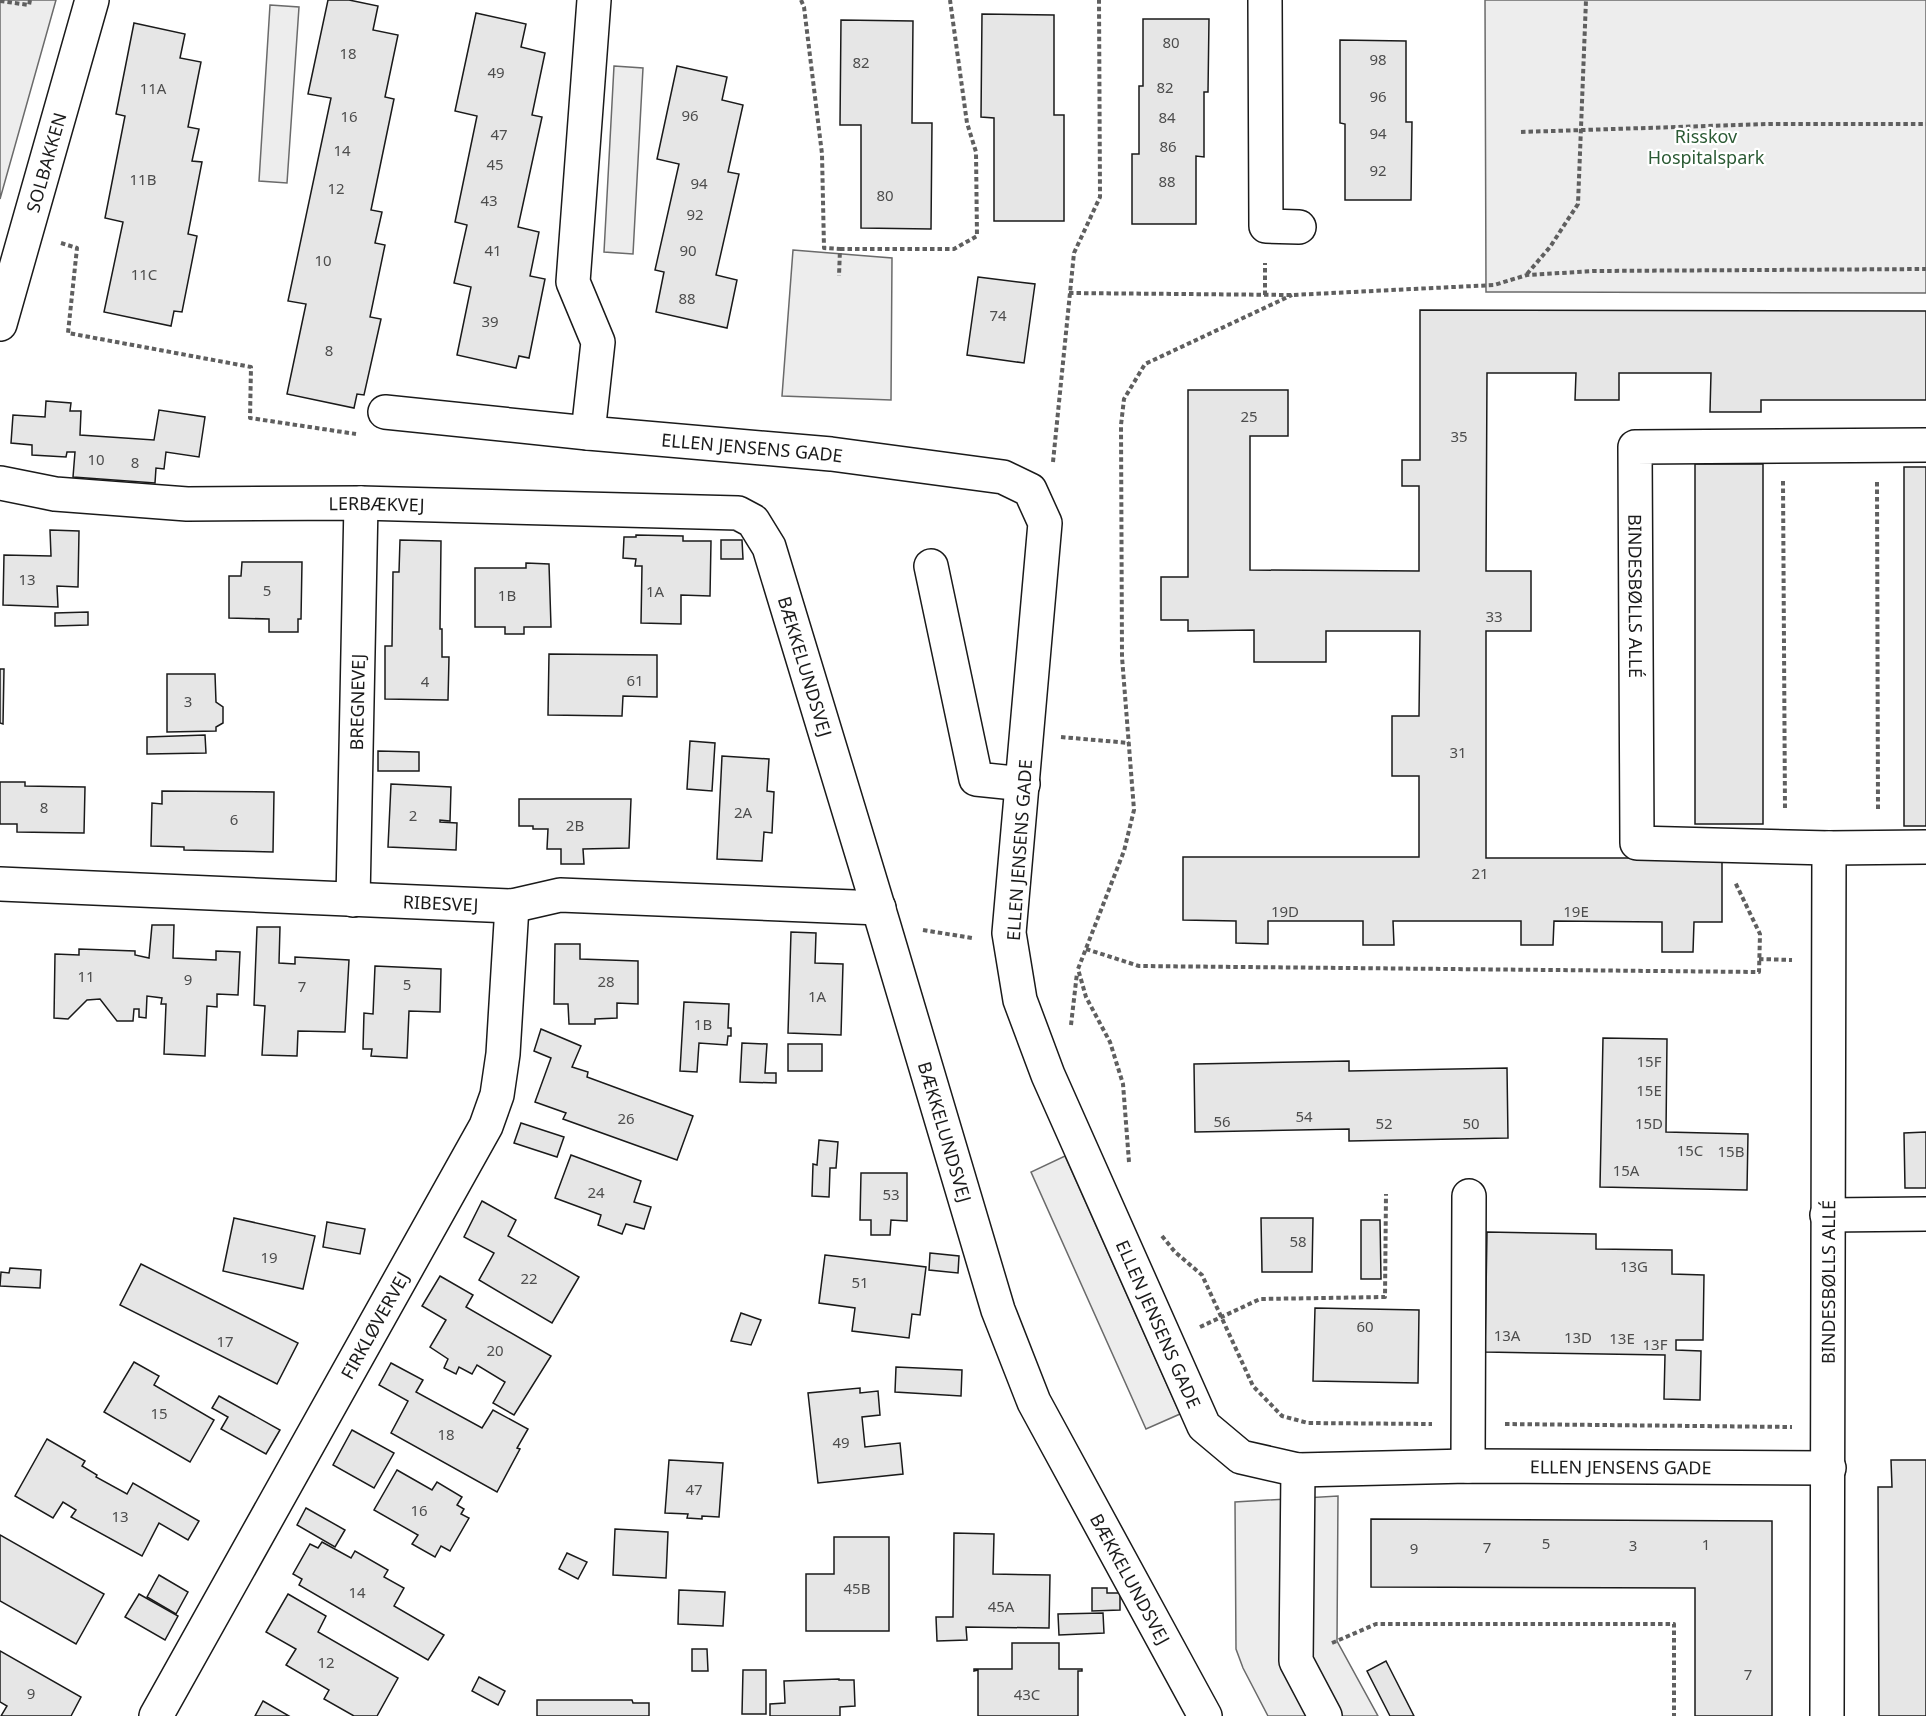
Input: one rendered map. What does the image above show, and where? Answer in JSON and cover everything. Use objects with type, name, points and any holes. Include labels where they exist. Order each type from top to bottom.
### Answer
[{"type":"street","name":"SOLBAKKEN","points":[[0,324],[92,0]]},
{"type":"street","points":[[588,433],[598,342],[573,282],[594,0]]},
{"type":"street","points":[[1265,0],[1266,226],[1299,227]]},
{"type":"street","name":"ELLEN JENSENS GADE","points":[[385,412],[588,433],[831,454],[1003,477],[1030,490],[1045,523],[1009,933],[1020,1000],[1055,1093],[1204,1426],[1241,1457],[1298,1470],[1468,1466],[1829,1468]]},
{"type":"street","name":"BINDESBØLLS ALLÉ","points":[[1926,445],[1635,447],[1637,843],[1829,848],[1926,847]]},
{"type":"street","name":"LERBÆKVEJ","points":[[0,483],[55,494],[187,504],[362,503],[738,513],[753,521]]},
{"type":"street","name":"BREGNEVEJ","points":[[353,900],[362,503]]},
{"type":"street","name":"BÆKKELUNDSVEJ","points":[[753,521],[769,547],[998,1310],[1030,1392],[1205,1716]]},
{"type":"street","points":[[930,566],[976,780],[1023,784]]},
{"type":"street","name":"BINDESBØLLS ALLÉ","points":[[1827,1716],[1829,848]]},
{"type":"street","name":"RIBESVEJ","points":[[0,884],[512,906],[560,895],[881,916]]},
{"type":"street","name":"FIRKLØVERVEJ","points":[[156,1716],[486,1126],[496,1095],[503,1054],[512,906]]},
{"type":"street","points":[[1468,1466],[1469,1196]]},
{"type":"street","points":[[1827,1215],[1926,1214]]},
{"type":"street","points":[[1298,1470],[1296,1661],[1325,1716]]},
{"type":"path","points":[[0,1],[29,5],[30,0]]},
{"type":"path","points":[[801,0],[804,7],[822,154],[824,248],[954,249],[977,236],[976,152],[967,123],[950,0]]},
{"type":"path","points":[[1036,502],[1050,485],[1074,252],[1100,197],[1099,0]]},
{"type":"path","points":[[1527,275],[1550,248],[1578,204],[1586,0]]},
{"type":"path","points":[[1521,132],[1769,124],[1926,124]]},
{"type":"path","points":[[26,233],[77,248],[68,333],[251,367],[250,418],[375,437],[376,410],[385,412]]},
{"type":"path","points":[[839,276],[840,249]]},
{"type":"path","points":[[1069,292],[1292,296],[1494,285],[1527,275],[1594,271],[1926,269]]},
{"type":"path","points":[[1130,1172],[1123,1084],[1110,1042],[1086,997],[1078,969],[1124,852],[1134,810],[1122,657],[1121,425],[1124,399],[1145,363],[1292,296]]},
{"type":"path","points":[[1783,445],[1785,847]]},
{"type":"path","points":[[1876,445],[1878,846]]},
{"type":"path","points":[[1086,739],[1129,743]]},
{"type":"path","points":[[1086,949],[1139,966],[1759,972],[1760,934],[1729,870],[1730,845]]},
{"type":"path","points":[[881,916],[1011,945]]},
{"type":"path","points":[[1223,1318],[1260,1299],[1385,1297],[1386,1194]]},
{"type":"path","points":[[1157,1229],[1175,1252],[1202,1275],[1253,1386],[1282,1416],[1308,1423],[1828,1428]]},
{"type":"path","points":[[1296,1661],[1352,1633],[1376,1624],[1674,1624],[1674,1716]]},
{"type":"shaded area","points":[[0,0],[56,0],[0,199]]},
{"type":"shaded area","name":"Risskov Hospitalspark","points":[[1485,0],[1926,0],[1926,293],[1486,292]]},
{"type":"shaded area","points":[[270,5],[299,7],[287,183],[259,181]]},
{"type":"shaded area","points":[[614,66],[643,68],[633,254],[604,252]]},
{"type":"shaded area","points":[[793,250],[892,258],[891,400],[782,396]]},
{"type":"shaded area","points":[[1065,1156],[1180,1414],[1146,1429],[1031,1172]]},
{"type":"shaded area","points":[[1338,1496],[1337,1641],[1378,1716],[1268,1716],[1243,1668],[1236,1649],[1235,1502]]},
{"type":"building","points":[[328,0],[349,0],[378,6],[373,30],[398,35],[385,97],[394,99],[371,210],[382,212],[375,243],[385,245],[370,317],[381,319],[364,395],[357,394],[354,408],[287,394],[306,304],[288,301],[331,98],[308,94]]},
{"type":"building","points":[[476,13],[526,24],[521,47],[545,53],[532,115],[542,117],[518,227],[539,232],[530,276],[545,279],[529,358],[519,356],[516,368],[457,355],[471,287],[454,283],[467,225],[455,222],[477,116],[455,111]]},
{"type":"building","points":[[982,14],[1054,15],[1054,115],[1064,115],[1064,221],[994,221],[994,118],[981,117]]},
{"type":"building","points":[[1143,19],[1209,19],[1208,92],[1204,92],[1204,157],[1196,156],[1196,224],[1132,224],[1132,154],[1139,154],[1139,86],[1143,86]]},
{"type":"building","points":[[841,20],[913,21],[912,123],[932,123],[931,229],[861,228],[861,125],[840,125]]},
{"type":"building","points":[[134,23],[185,34],[180,58],[201,62],[188,127],[199,129],[192,161],[202,162],[188,234],[197,236],[182,312],[174,311],[171,326],[104,312],[123,222],[105,218],[125,116],[116,114]]},
{"type":"building","points":[[1340,40],[1406,41],[1406,122],[1412,122],[1411,200],[1345,200],[1345,124],[1340,123]]},
{"type":"building","points":[[677,66],[727,77],[722,100],[743,105],[728,172],[739,174],[716,275],[737,280],[727,328],[656,312],[664,272],[655,270],[679,164],[657,159]]},
{"type":"building","points":[[978,277],[1035,284],[1024,363],[967,355]]},
{"type":"building","points":[[1420,310],[1926,311],[1926,400],[1761,400],[1761,412],[1710,412],[1711,373],[1619,373],[1619,400],[1575,400],[1576,373],[1487,373],[1486,571],[1531,571],[1531,631],[1486,631],[1486,858],[1722,858],[1722,922],[1694,922],[1693,952],[1662,952],[1662,922],[1554,921],[1553,945],[1521,945],[1521,921],[1393,921],[1394,945],[1363,945],[1363,921],[1268,921],[1268,944],[1236,943],[1236,921],[1183,920],[1183,857],[1419,857],[1419,776],[1392,776],[1392,716],[1419,716],[1420,631],[1326,631],[1326,662],[1254,662],[1254,630],[1188,631],[1188,620],[1161,620],[1161,577],[1188,577],[1188,390],[1288,390],[1288,436],[1250,436],[1250,570],[1419,571],[1419,486],[1402,486],[1402,460],[1420,460]]},
{"type":"building","points":[[46,401],[71,403],[70,411],[81,411],[80,435],[154,440],[159,410],[205,417],[199,457],[166,452],[164,469],[156,468],[155,483],[73,477],[75,452],[67,452],[66,457],[32,455],[32,445],[11,443],[13,415],[45,417]]},
{"type":"building","points":[[1695,464],[1763,464],[1763,824],[1695,824]]},
{"type":"building","points":[[1904,467],[1926,467],[1926,826],[1904,826]]},
{"type":"building","points":[[50,530],[79,531],[78,587],[57,586],[58,607],[3,605],[4,555],[51,556]]},
{"type":"building","points":[[636,535],[683,536],[683,541],[711,541],[710,596],[681,595],[681,624],[641,623],[642,566],[635,566],[636,559],[623,558],[624,537],[636,537]]},
{"type":"building","points":[[400,540],[441,541],[440,629],[442,629],[442,657],[449,657],[448,700],[385,699],[385,646],[392,646],[393,572],[399,572]]},
{"type":"building","points":[[721,540],[742,540],[743,559],[721,559]]},
{"type":"building","points":[[242,562],[302,562],[301,619],[298,619],[298,632],[269,632],[269,619],[229,618],[229,576],[241,576]]},
{"type":"building","points":[[526,563],[549,564],[551,627],[524,627],[524,634],[505,634],[505,627],[475,627],[475,568],[526,568]]},
{"type":"building","points":[[88,612],[88,625],[55,626],[55,613]]},
{"type":"building","points":[[549,654],[657,655],[657,697],[623,696],[622,716],[548,715]]},
{"type":"building","points":[[0,669],[4,669],[3,724],[0,723]]},
{"type":"building","points":[[167,674],[215,674],[216,702],[223,707],[223,723],[216,727],[216,731],[167,732]]},
{"type":"building","points":[[205,735],[206,753],[147,754],[147,737]]},
{"type":"building","points":[[690,741],[715,743],[712,791],[687,789]]},
{"type":"building","points":[[378,751],[419,752],[419,771],[378,771]]},
{"type":"building","points":[[722,756],[769,759],[767,791],[774,792],[772,833],[764,832],[762,861],[717,859]]},
{"type":"building","points":[[0,782],[25,782],[25,786],[85,787],[84,833],[17,832],[17,824],[0,824]]},
{"type":"building","points":[[391,784],[451,787],[450,821],[440,820],[440,822],[457,823],[456,850],[388,847]]},
{"type":"building","points":[[162,791],[274,792],[273,852],[184,850],[184,847],[151,846],[152,803],[162,804]]},
{"type":"building","points":[[519,799],[631,799],[629,848],[583,849],[584,864],[561,864],[561,849],[547,849],[548,829],[519,826]]},
{"type":"building","points":[[152,925],[174,925],[173,958],[216,960],[216,951],[240,952],[238,995],[217,994],[217,1007],[207,1006],[205,1056],[164,1054],[166,1004],[161,1004],[162,998],[147,996],[146,1018],[139,1017],[139,1009],[134,1009],[133,1021],[117,1021],[100,999],[87,1000],[68,1019],[54,1018],[55,954],[79,955],[79,949],[135,951],[135,955],[149,958]]},
{"type":"building","points":[[257,927],[280,927],[279,963],[295,964],[295,957],[349,960],[345,1032],[298,1031],[297,1056],[262,1055],[265,1006],[254,1005]]},
{"type":"building","points":[[791,932],[816,933],[815,963],[843,964],[841,1035],[788,1033]]},
{"type":"building","points":[[555,944],[580,944],[580,959],[638,961],[638,1004],[617,1003],[617,1018],[595,1019],[595,1024],[569,1024],[568,1004],[554,1004]]},
{"type":"building","points":[[375,966],[441,969],[440,1012],[409,1011],[407,1058],[371,1056],[372,1049],[363,1049],[364,1013],[373,1014]]},
{"type":"building","points":[[684,1002],[729,1004],[728,1028],[731,1028],[731,1036],[728,1036],[727,1045],[699,1043],[697,1072],[680,1071]]},
{"type":"building","points":[[541,1029],[581,1046],[572,1067],[588,1072],[587,1077],[693,1116],[677,1160],[563,1119],[566,1113],[535,1102],[551,1058],[534,1051]]},
{"type":"building","points":[[1603,1038],[1667,1039],[1666,1132],[1748,1134],[1747,1190],[1600,1187]]},
{"type":"building","points":[[742,1043],[767,1044],[765,1073],[776,1073],[776,1083],[740,1082]]},
{"type":"building","points":[[788,1044],[822,1044],[822,1071],[788,1071]]},
{"type":"building","points":[[1349,1061],[1349,1071],[1507,1068],[1508,1138],[1349,1141],[1349,1129],[1195,1132],[1194,1064]]},
{"type":"building","points":[[521,1123],[564,1137],[557,1157],[514,1143]]},
{"type":"building","points":[[1926,1132],[1926,1188],[1905,1188],[1904,1133]]},
{"type":"building","points":[[819,1140],[838,1142],[836,1168],[830,1168],[829,1197],[812,1196],[813,1164],[817,1165]]},
{"type":"building","points":[[571,1155],[641,1181],[634,1202],[651,1207],[644,1229],[626,1224],[622,1234],[598,1225],[601,1215],[555,1198]]},
{"type":"building","points":[[861,1173],[907,1173],[907,1221],[891,1220],[890,1235],[871,1235],[871,1220],[860,1220]]},
{"type":"building","points":[[482,1201],[516,1220],[508,1236],[579,1277],[552,1323],[479,1280],[494,1253],[464,1237]]},
{"type":"building","points":[[234,1218],[315,1236],[303,1289],[223,1271]]},
{"type":"building","points":[[1261,1218],[1313,1218],[1312,1272],[1262,1272]]},
{"type":"building","points":[[1361,1220],[1380,1220],[1381,1279],[1361,1279]]},
{"type":"building","points":[[327,1222],[365,1229],[360,1254],[323,1247]]},
{"type":"building","points":[[1487,1232],[1596,1234],[1596,1249],[1672,1250],[1672,1274],[1704,1275],[1703,1340],[1676,1340],[1676,1350],[1701,1351],[1700,1400],[1664,1399],[1665,1355],[1485,1352]]},
{"type":"building","points":[[930,1253],[959,1256],[958,1273],[929,1270]]},
{"type":"building","points":[[825,1255],[926,1267],[920,1315],[912,1314],[909,1338],[852,1331],[855,1308],[819,1303]]},
{"type":"building","points":[[141,1264],[298,1343],[277,1384],[120,1305]]},
{"type":"building","points":[[10,1268],[41,1270],[40,1288],[0,1286],[1,1272],[9,1273]]},
{"type":"building","points":[[440,1276],[473,1295],[466,1307],[551,1356],[514,1415],[493,1403],[505,1382],[477,1365],[472,1374],[459,1367],[456,1374],[444,1368],[448,1359],[430,1347],[446,1320],[422,1306]]},
{"type":"building","points":[[1315,1308],[1419,1310],[1418,1383],[1313,1381]]},
{"type":"building","points":[[741,1313],[761,1320],[751,1345],[731,1341]]},
{"type":"building","points":[[134,1362],[159,1376],[154,1385],[214,1420],[190,1462],[104,1412]]},
{"type":"building","points":[[391,1363],[423,1380],[416,1392],[482,1428],[493,1410],[528,1429],[497,1492],[391,1433],[408,1401],[379,1385]]},
{"type":"building","points":[[896,1367],[962,1370],[961,1396],[895,1392]]},
{"type":"building","points":[[860,1388],[860,1393],[878,1391],[880,1415],[862,1417],[865,1447],[900,1443],[903,1474],[818,1483],[808,1393]]},
{"type":"building","points":[[219,1396],[280,1430],[266,1454],[221,1429],[228,1417],[212,1408]]},
{"type":"building","points":[[352,1430],[394,1453],[374,1488],[333,1465]]},
{"type":"building","points":[[47,1439],[85,1461],[82,1466],[97,1475],[96,1477],[127,1494],[133,1483],[199,1521],[188,1540],[159,1523],[142,1556],[71,1517],[76,1510],[63,1502],[53,1518],[15,1496]]},
{"type":"building","points":[[669,1460],[723,1463],[719,1517],[687,1518],[688,1514],[665,1513]]},
{"type":"building","points":[[1891,1460],[1926,1460],[1926,1716],[1879,1716],[1878,1487],[1892,1487]]},
{"type":"building","points":[[397,1470],[432,1490],[437,1482],[462,1497],[457,1505],[464,1509],[461,1514],[469,1518],[450,1551],[441,1546],[435,1557],[412,1544],[418,1535],[374,1510]]},
{"type":"building","points":[[306,1508],[345,1530],[335,1547],[297,1525]]},
{"type":"building","points":[[1371,1519],[1772,1521],[1772,1716],[1695,1716],[1695,1588],[1371,1587]]},
{"type":"building","points":[[615,1529],[668,1532],[666,1578],[613,1575]]},
{"type":"building","points":[[954,1533],[994,1534],[993,1574],[1050,1575],[1049,1628],[966,1627],[967,1640],[937,1641],[936,1617],[953,1617]]},
{"type":"building","points":[[0,1535],[104,1594],[76,1644],[0,1601]]},
{"type":"building","points":[[834,1537],[889,1537],[889,1631],[806,1631],[806,1574],[834,1574]]},
{"type":"building","points":[[322,1542],[351,1558],[355,1551],[388,1570],[384,1577],[404,1588],[394,1606],[444,1635],[428,1660],[299,1585],[302,1579],[293,1574],[310,1544],[318,1548]]},
{"type":"building","points":[[567,1553],[587,1562],[578,1579],[559,1569]]},
{"type":"building","points":[[159,1575],[188,1592],[176,1614],[147,1597]]},
{"type":"building","points":[[1092,1588],[1107,1588],[1107,1593],[1120,1593],[1120,1610],[1092,1611]]},
{"type":"building","points":[[679,1590],[725,1592],[723,1626],[678,1624]]},
{"type":"building","points":[[139,1594],[178,1616],[165,1640],[125,1617]]},
{"type":"building","points":[[288,1594],[326,1616],[318,1632],[398,1678],[377,1716],[354,1716],[324,1699],[329,1690],[286,1665],[296,1649],[266,1632]]},
{"type":"building","points":[[1103,1613],[1104,1633],[1059,1635],[1058,1614]]},
{"type":"building","points":[[1012,1643],[1059,1643],[1059,1669],[1082,1669],[1078,1671],[1078,1716],[978,1716],[978,1670],[974,1671],[974,1669],[1012,1669]]},
{"type":"building","points":[[692,1649],[707,1649],[708,1671],[692,1671]]},
{"type":"building","points":[[0,1651],[81,1697],[71,1716],[1,1716],[7,1706],[0,1702]]},
{"type":"building","points":[[1386,1661],[1414,1716],[1390,1716],[1367,1671]]},
{"type":"building","points":[[743,1670],[766,1670],[766,1714],[742,1714]]},
{"type":"building","points":[[479,1677],[505,1691],[498,1705],[472,1691]]},
{"type":"building","points":[[854,1680],[855,1706],[840,1707],[840,1716],[770,1716],[770,1704],[785,1703],[784,1681]]},
{"type":"building","points":[[537,1700],[632,1700],[633,1703],[649,1703],[649,1716],[537,1716]]},
{"type":"building","points":[[263,1701],[289,1716],[255,1716]]}]
